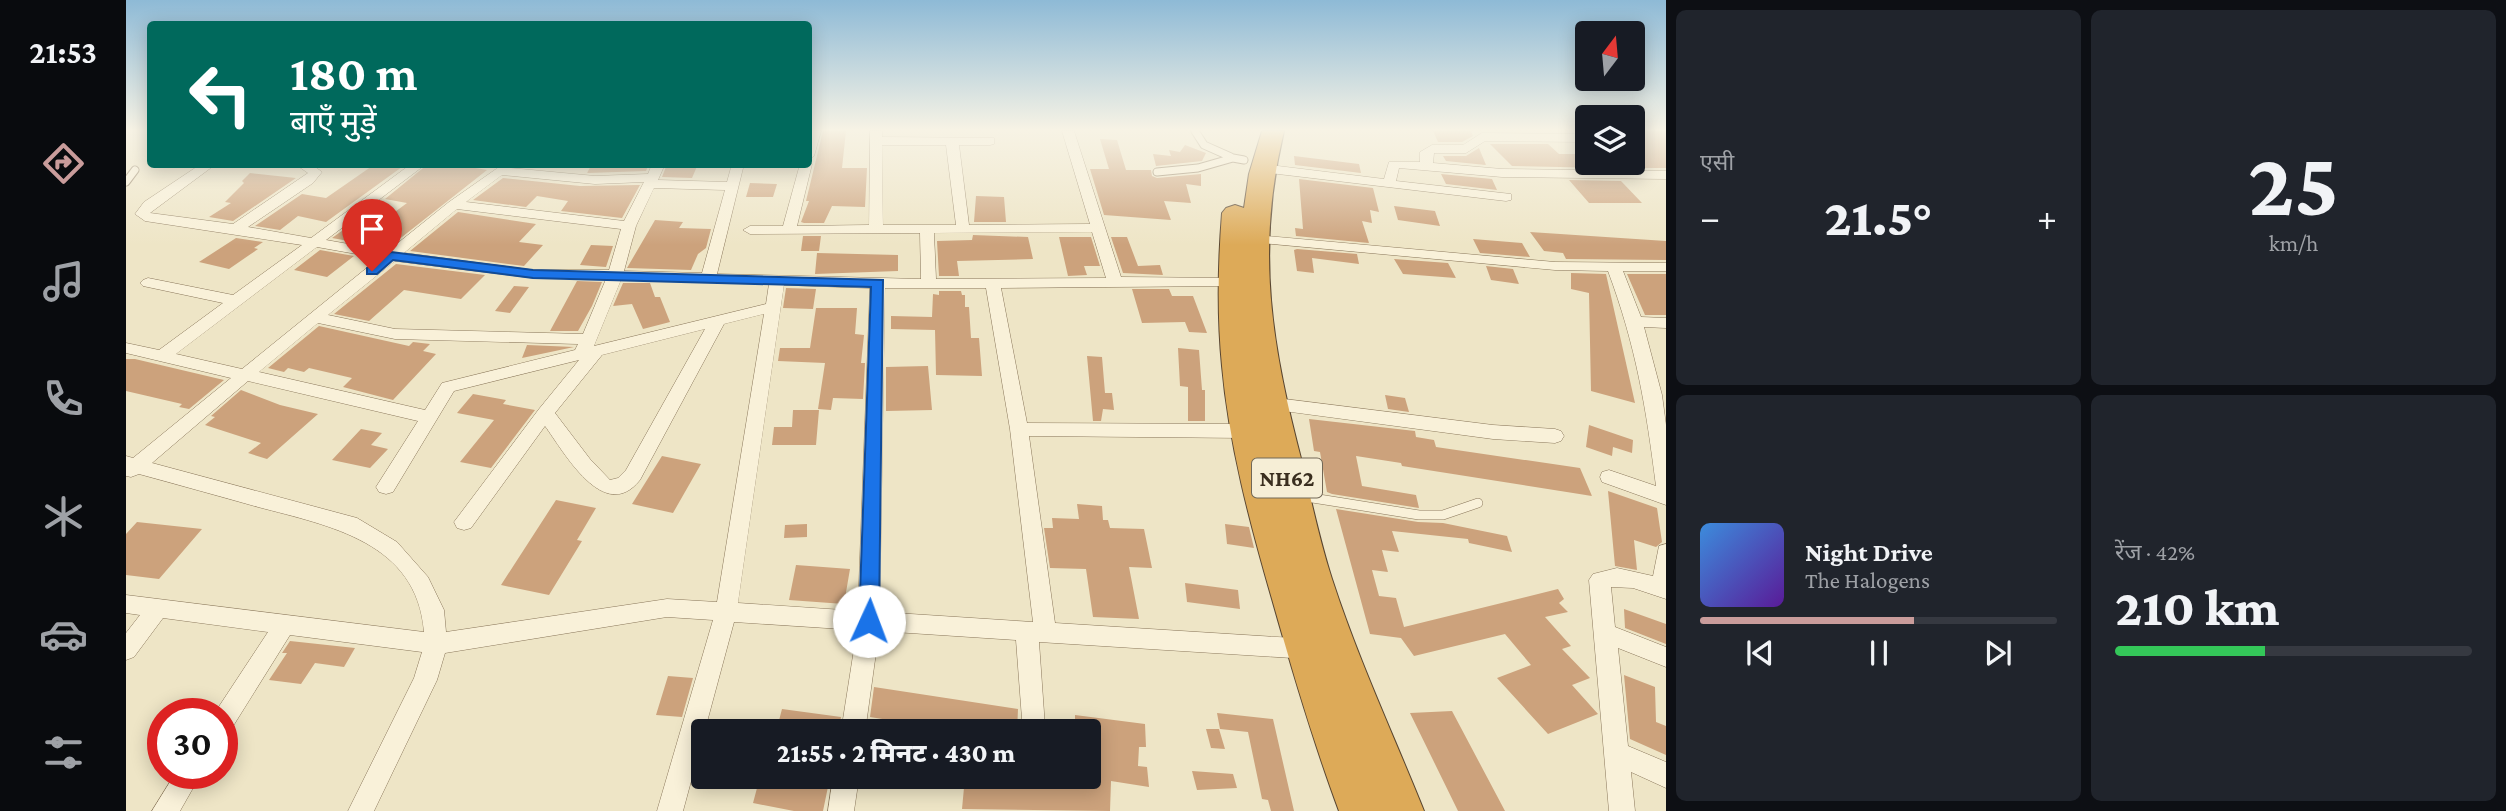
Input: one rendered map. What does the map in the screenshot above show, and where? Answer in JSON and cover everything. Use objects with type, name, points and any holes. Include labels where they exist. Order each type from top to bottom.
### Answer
[{"type":"highway","name":"NH62","points":[[1244,169],[1237,191],[1231,281],[1235,361],[1247,431],[1276,546],[1339,750],[1363,811]]},
{"type":"highway","name":"NH62","points":[[1251,169],[1256,198],[1256,318],[1269,403],[1303,546],[1321,607],[1400,811]]},
{"type":"street","points":[[203,169],[149,205],[142,214],[149,218],[236,229],[391,256],[533,274],[929,284],[1231,281]]},
{"type":"street","points":[[236,229],[309,180],[316,172],[310,169]]},
{"type":"street","points":[[162,356],[414,169]]},
{"type":"street","points":[[464,522],[545,413],[589,348],[629,226],[657,169]]},
{"type":"street","points":[[708,278],[737,169]]},
{"type":"street","points":[[789,230],[805,169]]},
{"type":"street","points":[[876,169],[876,229]]},
{"type":"street","points":[[955,169],[963,229]]},
{"type":"street","points":[[1079,169],[1115,283]]},
{"type":"street","points":[[1318,169],[1389,184],[1506,197]]},
{"type":"street","points":[[1389,184],[1390,169]]},
{"type":"street","points":[[1458,169],[1502,173],[1666,175]]},
{"type":"street","points":[[129,468],[499,171],[595,180],[733,186]]},
{"type":"street","points":[[454,205],[629,226]]},
{"type":"street","points":[[750,230],[1096,228]]},
{"type":"street","points":[[927,229],[929,284]]},
{"type":"street","points":[[1255,239],[1555,266],[1666,267]]},
{"type":"street","points":[[1614,267],[1659,396],[1666,492]]},
{"type":"street","points":[[670,811],[726,612],[777,281]]},
{"type":"street","points":[[148,283],[237,301]]},
{"type":"street","points":[[855,719],[869,621],[878,283]]},
{"type":"street","points":[[993,284],[1019,429],[1036,631],[1033,719]]},
{"type":"street","points":[[386,487],[449,387],[589,348],[773,307]]},
{"type":"street","points":[[316,318],[395,334],[589,348]]},
{"type":"street","points":[[545,413],[599,482],[606,486],[624,485],[633,475],[718,320]]},
{"type":"street","points":[[1635,322],[1666,323]]},
{"type":"street","points":[[126,348],[429,417]]},
{"type":"street","points":[[1269,403],[1493,432],[1555,436]]},
{"type":"street","points":[[1019,429],[1247,431]]},
{"type":"street","points":[[129,468],[350,524],[390,548],[421,583],[433,610],[436,645],[425,680],[361,811]]},
{"type":"street","points":[[1609,477],[1666,497]]},
{"type":"street","points":[[1622,811],[1600,579],[1611,576],[1627,578],[1664,589],[1666,552]]},
{"type":"street","points":[[126,604],[436,645],[667,608],[1308,649]]},
{"type":"street","points":[[126,650],[159,607]]},
{"type":"street","points":[[238,698],[285,624]]},
{"type":"street","points":[[1605,633],[1666,656]]},
{"type":"street","points":[[1618,754],[1666,775]]},
{"type":"street","points":[[165,811],[179,789]]},
{"type":"street","points":[[841,811],[844,789]]},
{"type":"lane","points":[[1157,172],[1183,169]]},
{"type":"lane","points":[[126,182],[135,170]]},
{"type":"lane","points":[[1292,495],[1419,514],[1443,514],[1478,503]]},
{"type":"building","points":[[368,169],[399,169],[326,222],[298,216],[280,230],[255,226],[302,194],[326,198]]},
{"type":"building","points":[[422,169],[487,170],[388,248],[332,238],[350,225],[372,229],[407,203],[385,199]]},
{"type":"building","points":[[589,169],[647,169],[646,171],[587,173]]},
{"type":"building","points":[[665,169],[696,169],[692,178],[662,177]]},
{"type":"building","points":[[814,169],[867,169],[865,207],[832,206],[824,223],[804,223],[801,222],[809,201],[806,201]]},
{"type":"building","points":[[1090,169],[1151,170],[1152,176],[1157,178],[1201,174],[1201,186],[1186,184],[1191,203],[1164,201],[1171,220],[1104,215]]},
{"type":"building","points":[[1327,169],[1360,169],[1361,173]]},
{"type":"building","points":[[250,173],[296,178],[233,221],[209,217],[231,203],[225,202]]},
{"type":"building","points":[[1441,174],[1492,179],[1497,190],[1446,184]]},
{"type":"building","points":[[503,178],[580,186],[640,185],[622,218],[561,211],[568,201],[537,196],[526,207],[473,200]]},
{"type":"building","points":[[1299,179],[1373,188],[1379,212],[1370,210],[1372,223],[1362,221],[1369,243],[1296,236],[1295,228],[1303,229]]},
{"type":"building","points":[[1569,180],[1621,181],[1642,203],[1589,203]]},
{"type":"building","points":[[750,183],[777,184],[773,197],[746,197]]},
{"type":"building","points":[[976,196],[1004,197],[1006,222],[974,222]]},
{"type":"building","points":[[1394,206],[1435,211],[1440,226],[1398,220]]},
{"type":"building","points":[[458,212],[536,224],[519,242],[543,245],[524,266],[410,251]]},
{"type":"building","points":[[655,220],[683,222],[679,228],[711,229],[706,248],[698,254],[691,270],[627,268]]},
{"type":"building","points":[[1530,232],[1666,241],[1666,260],[1566,259],[1563,253],[1544,251]]},
{"type":"building","points":[[973,235],[1028,237],[1033,259],[957,261],[959,276],[939,276],[937,241],[972,240]]},
{"type":"building","points":[[803,236],[821,236],[819,251],[801,251]]},
{"type":"building","points":[[1059,237],[1091,237],[1100,266],[1084,266],[1087,275],[1068,276]]},
{"type":"building","points":[[1111,237],[1127,237],[1138,266],[1160,265],[1163,275],[1123,273]]},
{"type":"building","points":[[236,238],[263,242],[254,248],[258,249],[229,269],[199,262]]},
{"type":"building","points":[[1473,239],[1522,243],[1530,257],[1480,253]]},
{"type":"building","points":[[591,245],[613,246],[606,267],[580,265]]},
{"type":"building","points":[[320,250],[354,256],[327,277],[294,270]]},
{"type":"building","points":[[1294,250],[1357,254],[1359,264],[1312,258],[1314,273],[1297,271]]},
{"type":"building","points":[[817,253],[898,255],[898,271],[815,274]]},
{"type":"building","points":[[1394,259],[1448,263],[1456,278],[1403,274]]},
{"type":"building","points":[[396,264],[485,275],[461,299],[404,290],[369,321],[334,314]]},
{"type":"building","points":[[1486,266],[1513,269],[1519,284],[1491,280]]},
{"type":"building","points":[[1571,273],[1606,274],[1635,403],[1591,391],[1589,293],[1571,289]]},
{"type":"building","points":[[1627,274],[1666,274],[1666,315],[1645,315]]},
{"type":"building","points":[[577,281],[602,282],[592,306],[578,331],[550,331]]},
{"type":"building","points":[[623,283],[650,283],[655,297],[660,297],[670,322],[643,329],[632,304],[613,306]]},
{"type":"building","points":[[514,286],[529,287],[510,313],[495,311]]},
{"type":"building","points":[[786,288],[816,289],[813,309],[783,308]]},
{"type":"building","points":[[1132,289],[1169,289],[1172,296],[1193,296],[1207,333],[1189,332],[1185,322],[1142,323]]},
{"type":"building","points":[[939,291],[961,291],[962,295],[965,295],[965,307],[969,307],[971,338],[979,338],[982,376],[936,375],[935,330],[891,329],[891,316],[932,317],[933,294],[939,295]]},
{"type":"building","points":[[816,308],[857,308],[855,334],[864,335],[861,363],[865,363],[863,399],[833,398],[831,410],[818,409],[825,363],[778,361],[780,348],[810,348]]},
{"type":"building","points":[[319,326],[409,346],[413,342],[430,344],[423,351],[436,354],[393,400],[343,387],[352,378],[309,368],[304,372],[288,368],[284,372],[268,368]]},
{"type":"building","points":[[527,345],[574,347],[522,358]]},
{"type":"building","points":[[1178,348],[1199,350],[1202,390],[1205,390],[1205,421],[1188,421],[1188,387],[1180,386]]},
{"type":"building","points":[[1087,356],[1102,357],[1105,393],[1112,393],[1114,410],[1103,409],[1101,421],[1093,421]]},
{"type":"building","points":[[126,359],[224,380],[189,409],[179,407],[182,404],[126,391]]},
{"type":"building","points":[[928,366],[932,410],[886,411],[886,367]]},
{"type":"building","points":[[241,390],[280,405],[318,414],[267,459],[248,453],[261,443],[205,425],[215,417],[211,416]]},
{"type":"building","points":[[473,394],[506,400],[503,404],[535,410],[491,468],[460,462],[494,420],[457,413]]},
{"type":"building","points":[[1385,395],[1405,398],[1409,412],[1388,409]]},
{"type":"building","points":[[793,410],[819,410],[816,445],[772,445],[774,427],[792,427]]},
{"type":"building","points":[[1309,419],[1415,431],[1416,437],[1434,440],[1436,447],[1580,468],[1592,496],[1402,466],[1401,463],[1356,456],[1362,486],[1416,495],[1419,508],[1332,494],[1327,492],[1320,452],[1314,451]]},
{"type":"building","points":[[1589,425],[1633,440],[1632,453],[1613,447],[1612,456],[1586,447]]},
{"type":"building","points":[[361,429],[382,433],[371,445],[388,449],[370,468],[332,460]]},
{"type":"building","points":[[662,456],[701,464],[673,513],[632,504]]},
{"type":"building","points":[[1608,491],[1657,508],[1662,542],[1656,547],[1634,540],[1637,570],[1615,566]]},
{"type":"building","points":[[556,500],[596,508],[577,540],[582,541],[549,595],[501,585]]},
{"type":"building","points":[[1077,504],[1102,506],[1103,520],[1108,520],[1110,528],[1144,529],[1152,568],[1129,567],[1139,619],[1093,617],[1086,569],[1050,568],[1044,528],[1053,528],[1052,518],[1079,519]]},
{"type":"building","points":[[1336,509],[1418,522],[1443,523],[1507,536],[1512,552],[1469,543],[1468,539],[1392,531],[1399,552],[1382,550],[1388,572],[1372,570],[1379,596],[1396,598],[1404,627],[1558,589],[1564,599],[1559,603],[1568,612],[1545,617],[1571,646],[1562,649],[1590,678],[1572,685],[1598,714],[1548,734],[1497,678],[1531,665],[1505,634],[1414,656],[1401,638],[1370,634]]},
{"type":"building","points":[[137,522],[202,529],[159,579],[126,575],[126,534]]},
{"type":"building","points":[[807,524],[807,537],[784,538],[785,525]]},
{"type":"building","points":[[1225,524],[1249,527],[1254,548],[1227,544]]},
{"type":"building","points":[[796,565],[850,569],[844,604],[789,600]]},
{"type":"building","points":[[1185,583],[1238,590],[1240,609],[1187,602]]},
{"type":"building","points":[[1624,609],[1666,624],[1666,644],[1625,628]]},
{"type":"building","points":[[290,641],[355,648],[344,667],[315,663],[301,684],[269,680],[287,653],[282,653]]},
{"type":"building","points":[[1624,675],[1655,687],[1656,722],[1666,726],[1666,755],[1630,739]]},
{"type":"building","points":[[668,676],[693,678],[682,717],[656,715]]},
{"type":"building","points":[[874,687],[1018,709],[1018,719],[870,717]]},
{"type":"building","points":[[782,709],[841,717],[841,719],[779,719]]},
{"type":"building","points":[[1452,711],[1505,811],[1458,811],[1410,713]]},
{"type":"building","points":[[1217,713],[1273,719],[1294,811],[1271,811],[1268,800],[1262,799],[1248,732],[1220,729]]},
{"type":"building","points":[[1075,715],[1145,724],[1146,747],[1139,747],[1138,766],[1147,767],[1149,787],[1111,781],[1110,811],[962,809],[964,789],[1101,789],[1101,719],[1075,719]]},
{"type":"building","points":[[1206,729],[1219,729],[1225,749],[1211,748]]},
{"type":"building","points":[[1192,771],[1233,774],[1237,788],[1197,790]]},
{"type":"building","points":[[757,789],[828,789],[823,811],[794,811],[753,803]]},
{"type":"route","points":[[372,271],[391,256],[533,274],[878,283],[869,621]]}]
